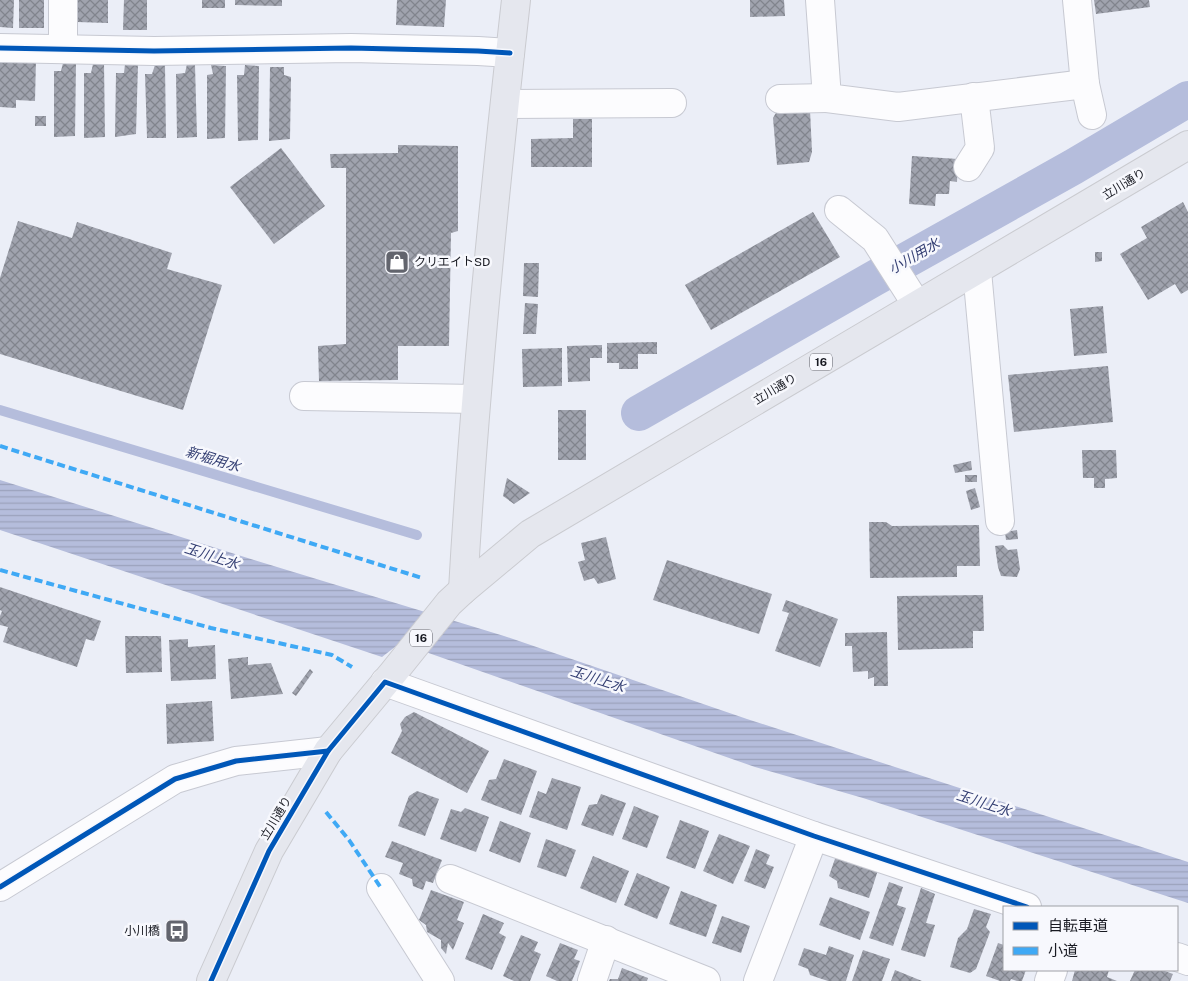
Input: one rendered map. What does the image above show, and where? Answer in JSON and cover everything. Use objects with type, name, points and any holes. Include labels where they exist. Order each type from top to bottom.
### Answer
[{"type":"main road","points":[[456,596],[467,508],[486,282],[516,0]]},
{"type":"main road","name":"立川通り","points":[[456,596],[530,534],[1188,146]]},
{"type":"main road","name":"16","points":[[389,677],[456,596]]},
{"type":"main road","name":"立川通り","points":[[211,981],[269,851],[328,751],[389,677]]},
{"type":"street","points":[[63,48],[64,0]]},
{"type":"street","points":[[820,0],[827,98]]},
{"type":"street","points":[[1077,0],[1085,84],[1092,115]]},
{"type":"street","points":[[0,48],[154,51],[351,48],[510,53]]},
{"type":"street","points":[[780,99],[827,98],[898,107],[1085,84]]},
{"type":"street","points":[[968,167],[980,148],[974,97]]},
{"type":"street","points":[[504,104],[672,103]]},
{"type":"street","points":[[839,210],[875,239],[918,305]]},
{"type":"street","points":[[977,271],[1000,521]]},
{"type":"street","points":[[304,396],[476,399]]},
{"type":"street","points":[[389,677],[814,836],[1024,906]]},
{"type":"street","points":[[0,887],[175,779],[236,761],[328,751]]},
{"type":"street","points":[[758,981],[814,836]]},
{"type":"street","points":[[450,879],[706,981]]},
{"type":"street","points":[[381,888],[440,981]]},
{"type":"street","points":[[592,981],[606,940]]},
{"type":"water","name":"玉川上水","points":[[0,480],[504,636],[747,719],[1188,862],[1188,903],[863,798],[755,767],[400,643],[382,657],[0,530]]},
{"type":"building","points":[[0,0],[14,0],[13,28],[0,27]]},
{"type":"building","points":[[19,0],[44,0],[44,28],[19,28]]},
{"type":"building","points":[[77,0],[108,0],[108,23],[77,22]]},
{"type":"building","points":[[124,0],[147,0],[147,30],[123,30]]},
{"type":"building","points":[[202,0],[225,0],[225,8],[202,8]]},
{"type":"building","points":[[235,0],[282,0],[282,6],[235,5]]},
{"type":"building","points":[[397,0],[446,0],[444,27],[396,25]]},
{"type":"building","points":[[750,0],[784,0],[785,16],[750,17]]},
{"type":"building","points":[[1094,0],[1149,0],[1150,7],[1096,14]]},
{"type":"building","points":[[0,59],[36,59],[35,101],[16,100],[16,108],[0,107]]},
{"type":"building","points":[[63,63],[76,63],[75,136],[54,137],[54,71],[61,71]]},
{"type":"building","points":[[104,63],[105,137],[84,138],[84,73],[91,73],[93,64]]},
{"type":"building","points":[[125,64],[138,64],[136,134],[115,137],[116,73],[124,73]]},
{"type":"building","points":[[187,64],[195,65],[197,137],[177,138],[176,74],[185,73]]},
{"type":"building","points":[[155,65],[165,65],[166,138],[147,138],[145,74],[152,74]]},
{"type":"building","points":[[211,65],[226,66],[225,138],[207,139],[207,75],[213,74]]},
{"type":"building","points":[[245,65],[259,66],[258,140],[238,141],[237,75],[244,75]]},
{"type":"building","points":[[270,67],[284,67],[284,75],[291,77],[290,139],[269,141]]},
{"type":"building","points":[[810,110],[812,152],[809,162],[777,165],[773,118],[777,111]]},
{"type":"building","points":[[35,116],[46,116],[46,126],[35,126]]},
{"type":"building","points":[[573,119],[592,119],[592,167],[531,167],[531,139],[573,138]]},
{"type":"building","points":[[398,145],[458,146],[458,231],[451,233],[449,346],[398,346],[398,380],[319,381],[318,346],[346,344],[346,168],[331,168],[330,154],[398,153]]},
{"type":"building","points":[[281,148],[325,206],[274,244],[230,187]]},
{"type":"building","points":[[912,156],[958,159],[957,182],[950,181],[949,194],[936,194],[935,206],[909,204]]},
{"type":"building","points":[[1183,202],[1188,212],[1188,290],[1181,294],[1175,284],[1148,300],[1120,254],[1147,238],[1141,227]]},
{"type":"building","points":[[813,212],[840,257],[711,330],[685,285]]},
{"type":"building","points":[[18,221],[72,238],[77,222],[172,253],[167,269],[222,285],[183,410],[0,354],[0,278]]},
{"type":"building","points":[[1095,252],[1102,252],[1102,261],[1095,262]]},
{"type":"building","points":[[524,263],[539,263],[538,297],[523,296]]},
{"type":"building","points":[[525,303],[538,304],[536,334],[523,334]]},
{"type":"building","points":[[1103,306],[1107,353],[1074,356],[1070,309]]},
{"type":"building","points":[[657,342],[657,354],[638,354],[638,369],[619,369],[619,363],[607,363],[607,343]]},
{"type":"building","points":[[602,345],[602,358],[590,358],[590,381],[568,382],[567,346]]},
{"type":"building","points":[[562,348],[562,386],[523,387],[522,349]]},
{"type":"building","points":[[1108,366],[1113,422],[1014,432],[1008,375]]},
{"type":"building","points":[[558,410],[586,410],[586,460],[558,460]]},
{"type":"building","points":[[1082,450],[1116,450],[1117,478],[1105,479],[1105,488],[1094,488],[1094,478],[1083,478]]},
{"type":"building","points":[[971,461],[972,470],[955,473],[953,465]]},
{"type":"building","points":[[965,475],[977,475],[977,482],[965,482]]},
{"type":"building","points":[[507,478],[530,493],[514,504],[503,496]]},
{"type":"building","points":[[975,488],[980,507],[971,510],[966,491]]},
{"type":"building","points":[[869,522],[886,522],[892,526],[979,525],[980,566],[957,566],[957,577],[870,578]]},
{"type":"building","points":[[1017,530],[1018,539],[1006,540],[1005,532]]},
{"type":"building","points":[[606,537],[616,579],[598,584],[594,578],[584,581],[578,562],[585,560],[581,543]]},
{"type":"building","points":[[1003,545],[1008,550],[1017,549],[1020,569],[1017,577],[1001,576],[995,546]]},
{"type":"building","points":[[667,560],[772,594],[759,634],[653,600]]},
{"type":"building","points":[[0,587],[101,621],[94,641],[86,639],[77,667],[3,642],[8,627],[0,625],[2,611],[0,610]]},
{"type":"building","points":[[983,595],[984,631],[973,631],[973,648],[898,650],[897,596]]},
{"type":"building","points":[[786,600],[838,619],[820,667],[775,651],[789,613],[782,611]]},
{"type":"building","points":[[887,632],[888,686],[874,686],[874,677],[868,679],[868,671],[853,672],[852,646],[845,646],[845,633]]},
{"type":"building","points":[[125,636],[161,636],[162,672],[126,673]]},
{"type":"building","points":[[188,639],[188,647],[215,645],[216,679],[171,681],[169,640]]},
{"type":"building","points":[[248,657],[248,665],[271,663],[283,694],[231,699],[228,659]]},
{"type":"building","points":[[310,669],[313,672],[296,696],[292,693]]},
{"type":"building","points":[[212,701],[214,741],[167,744],[166,704]]},
{"type":"building","points":[[414,712],[489,751],[467,793],[391,753],[402,731],[400,724],[405,717]]},
{"type":"building","points":[[504,759],[537,771],[521,815],[481,800],[489,780],[496,779]]},
{"type":"building","points":[[552,778],[581,787],[567,830],[529,817],[538,791],[546,794]]},
{"type":"building","points":[[417,791],[439,799],[425,836],[398,826],[409,796]]},
{"type":"building","points":[[601,794],[626,803],[613,836],[581,825],[589,805],[597,804]]},
{"type":"building","points":[[634,806],[659,816],[647,848],[622,839]]},
{"type":"building","points":[[465,808],[489,817],[476,852],[440,839],[451,809],[461,812]]},
{"type":"building","points":[[680,820],[709,831],[695,869],[666,858]]},
{"type":"building","points":[[500,821],[531,833],[520,863],[489,851]]},
{"type":"building","points":[[719,834],[750,846],[733,884],[703,871]]},
{"type":"building","points":[[546,839],[576,850],[566,877],[537,867]]},
{"type":"building","points":[[392,841],[442,860],[433,883],[426,881],[423,890],[413,886],[412,879],[399,874],[403,863],[385,857]]},
{"type":"building","points":[[756,849],[770,855],[766,864],[774,867],[765,889],[744,881]]},
{"type":"building","points":[[837,853],[879,867],[869,898],[838,888],[837,881],[829,876]]},
{"type":"building","points":[[593,856],[629,871],[616,903],[580,888]]},
{"type":"building","points":[[637,873],[670,887],[657,919],[624,905]]},
{"type":"building","points":[[889,882],[903,887],[897,905],[906,908],[893,946],[869,938]]},
{"type":"building","points":[[921,888],[935,894],[926,923],[935,925],[925,957],[901,950]]},
{"type":"building","points":[[431,890],[464,902],[457,920],[464,923],[453,950],[448,943],[446,954],[441,948],[441,940],[427,932],[426,925],[419,920]]},
{"type":"building","points":[[681,891],[717,905],[706,937],[669,924]]},
{"type":"building","points":[[830,897],[870,912],[860,940],[819,925]]},
{"type":"building","points":[[974,909],[991,914],[986,927],[990,932],[976,969],[970,973],[950,967],[958,938],[967,929]]},
{"type":"building","points":[[483,914],[504,923],[499,933],[506,937],[492,970],[465,959]]},
{"type":"building","points":[[722,916],[750,926],[741,953],[712,943]]},
{"type":"building","points":[[521,935],[538,942],[534,951],[541,954],[530,981],[514,981],[503,976]]},
{"type":"building","points":[[560,943],[578,950],[574,959],[580,961],[572,981],[557,981],[546,976]]},
{"type":"building","points":[[998,943],[1003,945],[1003,971],[1026,971],[1022,981],[1011,979],[1010,981],[1000,981],[986,976]]},
{"type":"building","points":[[829,946],[854,955],[846,981],[828,981],[810,975],[808,969],[798,965],[804,948],[826,955]]},
{"type":"building","points":[[863,950],[890,959],[882,981],[852,981]]},
{"type":"building","points":[[622,968],[648,978],[647,981],[609,981],[610,979],[618,979]]},
{"type":"building","points":[[895,970],[922,981],[891,981]]},
{"type":"building","points":[[1075,971],[1109,971],[1107,977],[1117,981],[1072,981]]},
{"type":"building","points":[[1135,971],[1165,971],[1173,974],[1170,981],[1130,981]]},
{"type":"waterway","name":"小川用水","points":[[639,413],[1073,167],[1188,99]]},
{"type":"waterway","name":"新堀用水","points":[[0,410],[417,535]]},
{"type":"marked path","points":[[0,446],[422,578]]},
{"type":"marked path","points":[[0,570],[211,628],[332,655],[352,667]]},
{"type":"marked path","points":[[326,812],[349,840],[381,888]]},
{"type":"cycle path","points":[[0,48],[154,51],[351,48],[510,53]]},
{"type":"cycle path","points":[[211,981],[269,851],[328,751],[385,682],[814,836],[1024,906]]},
{"type":"cycle path","points":[[0,887],[175,779],[236,761],[328,751]]},
{"type":"place","name":"クリエイトSD","points":[[397,262]]},
{"type":"place","name":"小川橋","points":[[177,931]]}]
